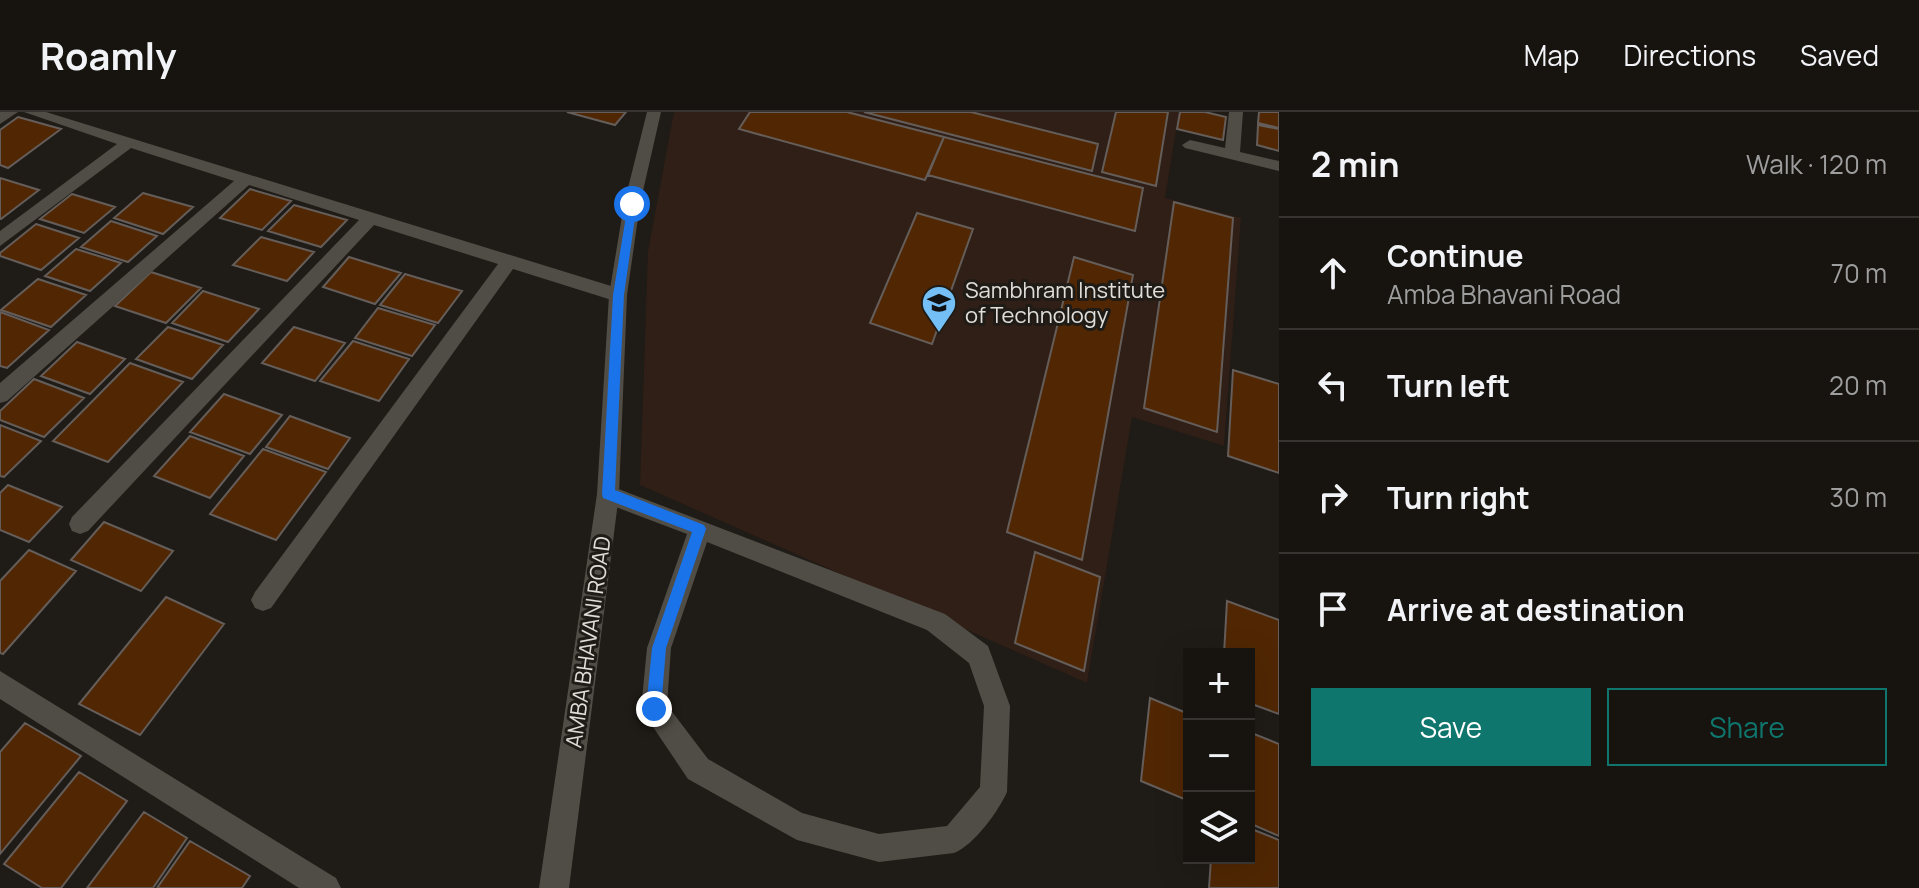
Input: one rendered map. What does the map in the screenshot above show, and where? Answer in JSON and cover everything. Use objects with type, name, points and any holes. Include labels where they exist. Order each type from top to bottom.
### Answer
[{"type":"street","points":[[0,119],[11,112]]},
{"type":"street","points":[[31,112],[618,295]]},
{"type":"street","name":"AMBA BHAVANI ROAD","points":[[554,888],[608,494],[618,295],[632,204],[654,112]]},
{"type":"street","points":[[1232,155],[1236,112]]},
{"type":"street","points":[[0,240],[127,144]]},
{"type":"street","points":[[1190,145],[1279,166]]},
{"type":"street","points":[[0,395],[246,179]]},
{"type":"street","points":[[80,524],[372,217]]},
{"type":"street","points":[[263,600],[509,261]]},
{"type":"street","points":[[608,494],[700,529],[936,622],[979,655],[997,706],[993,792],[954,839],[879,848],[797,826],[698,769],[654,709],[659,648],[700,529]]},
{"type":"street","points":[[0,684],[326,888]]},
{"type":"shaded area","name":"Sambhram Institute of Technology","points":[[674,112],[1179,112],[1165,198],[1241,218],[1224,446],[1132,417],[1087,683],[640,485],[648,251]]},
{"type":"building","points":[[567,112],[626,112],[615,125]]},
{"type":"building","points":[[750,112],[847,112],[944,137],[925,180],[739,129]]},
{"type":"building","points":[[864,112],[971,112],[1098,144],[1092,171]]},
{"type":"building","points":[[1116,112],[1168,112],[1156,186],[1102,172]]},
{"type":"building","points":[[1180,112],[1205,112],[1226,117],[1223,140],[1177,129]]},
{"type":"building","points":[[1259,112],[1279,112],[1279,128],[1258,123]]},
{"type":"building","points":[[18,117],[61,129],[8,168],[0,165],[0,130]]},
{"type":"building","points":[[1258,125],[1279,129],[1279,151],[1257,145]]},
{"type":"building","points":[[944,137],[1143,188],[1135,231],[928,175]]},
{"type":"building","points":[[0,178],[39,190],[1,219],[0,219]]},
{"type":"building","points":[[250,189],[291,201],[262,230],[220,218]]},
{"type":"building","points":[[143,193],[193,207],[163,234],[114,218]]},
{"type":"building","points":[[72,194],[115,207],[84,233],[40,219]]},
{"type":"building","points":[[1174,202],[1233,218],[1217,432],[1144,408]]},
{"type":"building","points":[[294,205],[347,220],[321,247],[268,231]]},
{"type":"building","points":[[917,213],[973,229],[932,344],[870,323]]},
{"type":"building","points":[[111,221],[157,236],[128,262],[81,247]]},
{"type":"building","points":[[36,224],[79,238],[41,270],[0,256],[0,253]]},
{"type":"building","points":[[261,237],[314,252],[287,281],[233,265]]},
{"type":"building","points":[[76,249],[121,263],[90,291],[45,276]]},
{"type":"building","points":[[349,257],[401,273],[375,304],[323,287]]},
{"type":"building","points":[[1074,257],[1133,275],[1082,560],[1007,532]]},
{"type":"building","points":[[151,272],[201,288],[166,323],[115,306]]},
{"type":"building","points":[[405,274],[462,291],[438,323],[380,305]]},
{"type":"building","points":[[38,279],[86,295],[51,327],[1,310]]},
{"type":"building","points":[[203,291],[259,309],[228,342],[172,323]]},
{"type":"building","points":[[378,308],[435,325],[412,356],[355,338]]},
{"type":"building","points":[[0,312],[49,330],[7,368],[0,366]]},
{"type":"building","points":[[168,327],[223,345],[192,379],[136,359]]},
{"type":"building","points":[[294,327],[345,343],[315,381],[262,363]]},
{"type":"building","points":[[353,341],[409,359],[379,401],[320,381]]},
{"type":"building","points":[[77,342],[125,359],[90,394],[41,376]]},
{"type":"building","points":[[130,363],[183,382],[108,462],[53,441]]},
{"type":"building","points":[[1233,370],[1279,384],[1279,473],[1228,456]]},
{"type":"building","points":[[34,379],[84,398],[44,437],[0,420],[0,411]]},
{"type":"building","points":[[224,394],[282,415],[250,454],[190,432]]},
{"type":"building","points":[[290,416],[350,438],[328,469],[266,447]]},
{"type":"building","points":[[0,425],[41,441],[4,477],[0,476]]},
{"type":"building","points":[[190,436],[244,456],[210,498],[154,476]]},
{"type":"building","points":[[263,449],[326,472],[276,540],[210,514]]},
{"type":"building","points":[[8,485],[62,507],[29,542],[0,530],[0,493]]},
{"type":"building","points":[[104,522],[173,551],[141,591],[71,560]]},
{"type":"building","points":[[29,550],[76,571],[3,654],[0,653],[0,581]]},
{"type":"building","points":[[1035,552],[1100,577],[1084,671],[1015,643]]},
{"type":"building","points":[[166,597],[224,624],[140,735],[79,704]]},
{"type":"building","points":[[1227,601],[1279,620],[1279,714],[1255,705],[1255,648],[1224,648]]},
{"type":"building","points":[[1150,698],[1183,712],[1183,798],[1141,781]]},
{"type":"building","points":[[25,723],[81,756],[0,854],[0,752]]},
{"type":"building","points":[[1255,734],[1279,744],[1279,836],[1255,826]]},
{"type":"building","points":[[79,772],[127,801],[61,888],[42,888],[4,864]]},
{"type":"building","points":[[144,812],[187,838],[153,888],[87,888]]},
{"type":"building","points":[[1255,830],[1279,840],[1279,888],[1209,888],[1211,864],[1255,864]]},
{"type":"building","points":[[190,841],[250,876],[242,888],[157,888]]},
{"type":"place","name":"Sambhram Institute of Technology","points":[[939,334]]},
{"type":"route","points":[[632,204],[618,295],[608,494],[700,529],[659,648],[654,709]]}]
